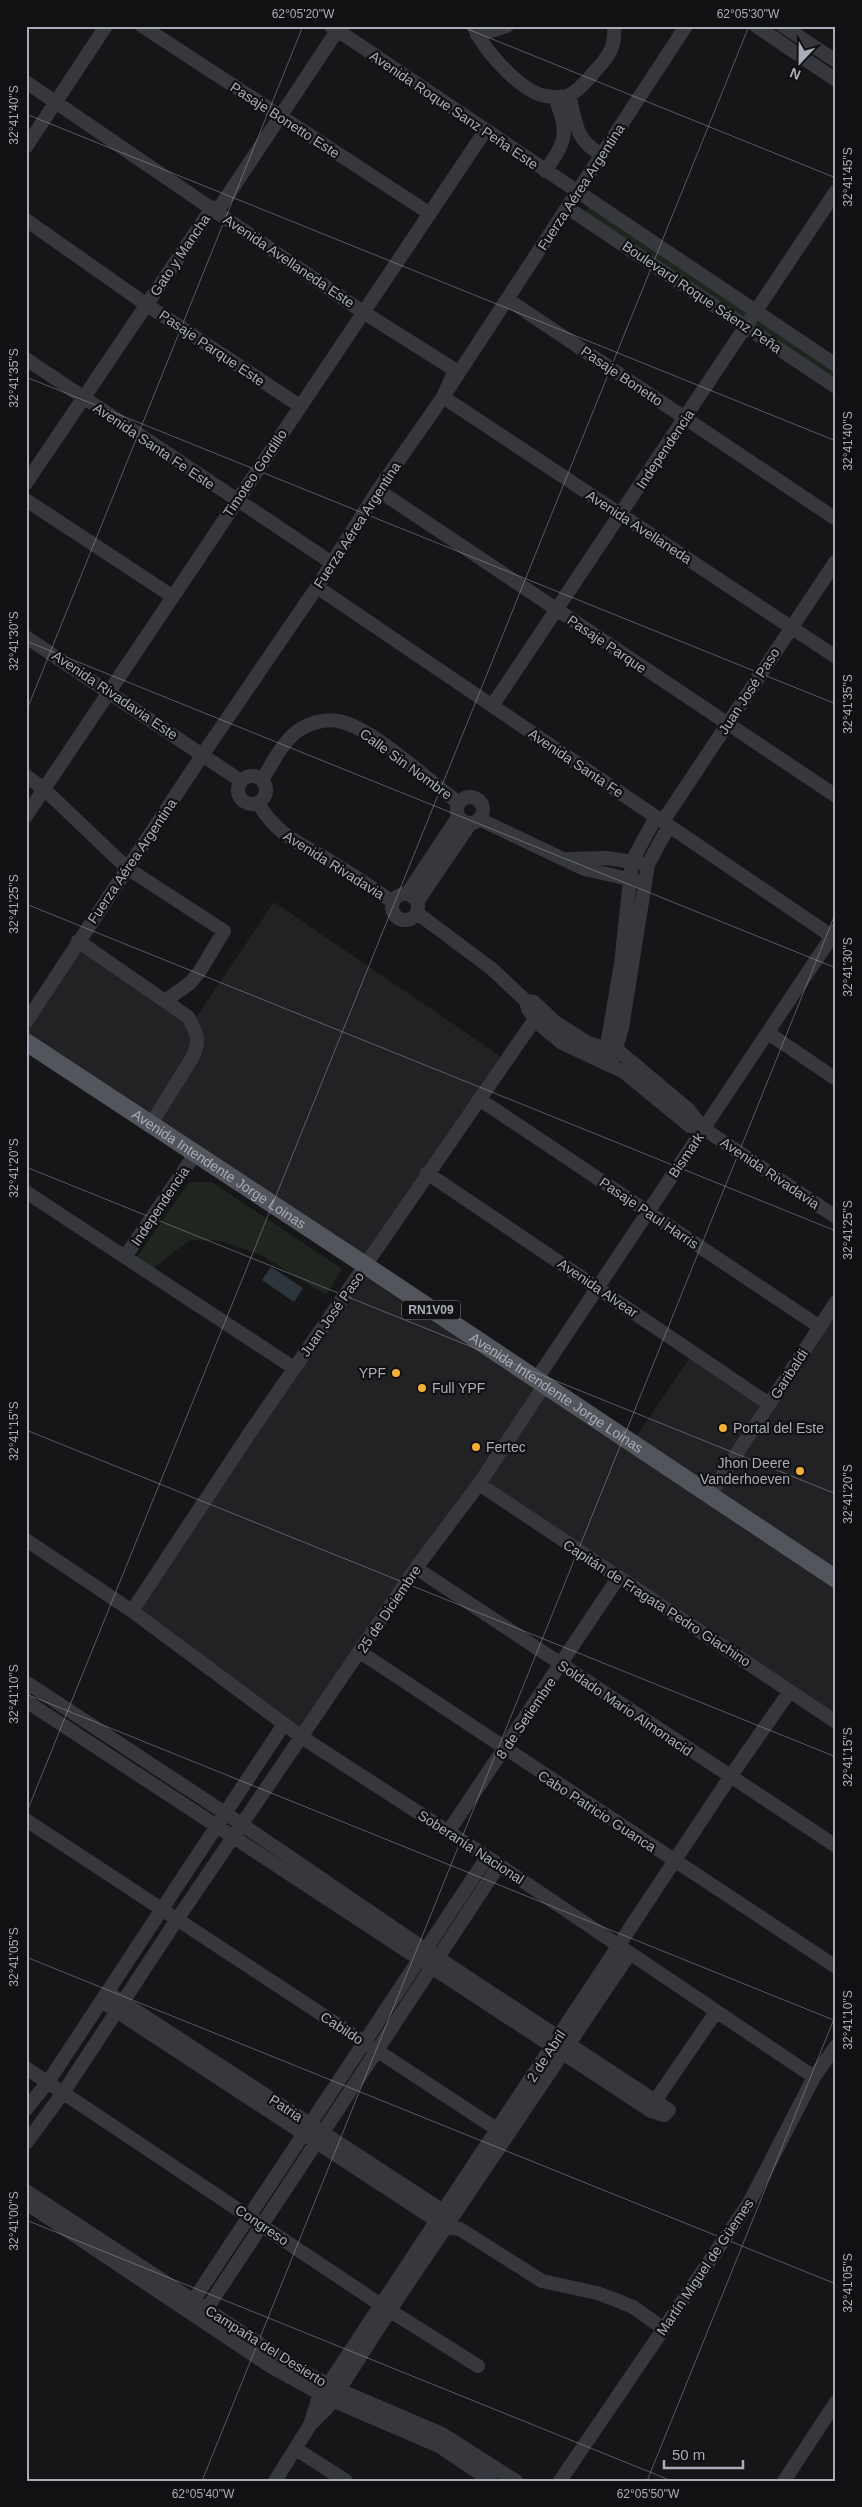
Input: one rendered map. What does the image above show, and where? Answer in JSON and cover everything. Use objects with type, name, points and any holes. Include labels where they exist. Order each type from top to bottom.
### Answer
[{"type":"main road","name":"Avenida Intendente Jorge Loinas","points":[[26,1042],[366,1264],[540,1383],[836,1579]]},
{"type":"street","points":[[26,147],[106,26]]},
{"type":"street","name":"Pasaje Bonetto Este","points":[[142,26],[429,213]]},
{"type":"street","points":[[507,26],[476,30],[486,49],[513,76],[537,93],[562,96],[587,80],[607,58],[615,44],[614,26]]},
{"type":"street","name":"Fuerza Aérea Argentina","points":[[26,1022],[203,754],[317,587],[378,490],[443,397],[686,26]]},
{"type":"street","points":[[756,26],[836,80]]},
{"type":"street","points":[[783,26],[836,61]]},
{"type":"street","name":"Gato y Mancha","points":[[26,483],[212,208],[220,207],[281,117],[334,28]]},
{"type":"street","name":"Avenida Roque Sanz Peña Este","points":[[334,28],[545,171],[579,191]]},
{"type":"street","name":"Avenida Avellaneda Este","points":[[26,82],[363,312],[455,370],[443,397]]},
{"type":"street","points":[[562,96],[580,138],[589,147],[602,155]]},
{"type":"street","points":[[545,171],[556,155],[564,138],[565,124],[562,96]]},
{"type":"street","name":"Timoteo Gordillo","points":[[26,816],[485,131]]},
{"type":"street","name":"Boulevard Roque Sáenz Peña","points":[[579,191],[836,366]]},
{"type":"street","name":"Independencia","points":[[492,706],[686,419],[836,191]]},
{"type":"street","name":"Boulevard Roque Sáenz Peña","points":[[568,208],[836,387]]},
{"type":"street","name":"Pasaje Parque Este","points":[[26,220],[147,305],[300,406]]},
{"type":"street","name":"Pasaje Bonetto","points":[[507,299],[836,519]]},
{"type":"street","name":"Avenida Santa Fe Este","points":[[26,359],[237,502],[332,563]]},
{"type":"street","name":"Avenida Avellaneda","points":[[443,397],[836,657]]},
{"type":"street","name":"Pasaje Parque","points":[[378,490],[836,796]]},
{"type":"street","points":[[26,500],[172,596]]},
{"type":"street","name":"Juan José Paso","points":[[607,1065],[611,1050],[632,861],[663,821],[836,561]]},
{"type":"street","name":"Avenida Santa Fe","points":[[317,587],[834,935]]},
{"type":"street","name":"Avenida Rivadavia Este","points":[[26,637],[203,754]]},
{"type":"street","name":"Calle Sin Nombre","points":[[262,780],[284,746],[297,732],[319,722],[339,721],[362,730],[459,803]]},
{"type":"street","points":[[203,754],[241,781],[249,776],[262,780],[266,792],[258,803]]},
{"type":"street","points":[[26,776],[44,788],[127,868],[224,931],[200,971],[190,983],[165,1001]]},
{"type":"street","name":"Avenida Rivadavia","points":[[241,781],[238,790],[241,799],[249,804],[258,803],[264,814],[282,834],[337,865],[393,902]]},
{"type":"street","name":"Calle Sin Nombre","points":[[414,903],[469,820],[483,812],[478,800],[466,798],[459,803],[456,810],[469,820]]},
{"type":"street","points":[[469,820],[599,874],[644,882]]},
{"type":"street","name":"Juan José Paso","points":[[611,1050],[622,1028],[644,882],[663,821]]},
{"type":"street","points":[[566,859],[607,858],[648,865]]},
{"type":"street","name":"Avenida Rivadavia","points":[[414,903],[406,920],[397,918],[392,910],[393,902],[399,896],[414,903],[492,969],[526,1001],[535,1019],[562,1043],[624,1072],[690,1126],[704,1129]]},
{"type":"street","name":"Bismark","points":[[540,1383],[598,1287],[834,935]]},
{"type":"street","points":[[78,941],[188,1018],[198,1036],[197,1047],[192,1058],[150,1124]]},
{"type":"street","name":"Avenida Rivadavia","points":[[526,1001],[534,1002],[555,1022],[588,1043],[621,1053],[688,1109],[704,1129],[836,1217]]},
{"type":"street","name":"Juan José Paso","points":[[132,1611],[294,1368],[535,1019]]},
{"type":"street","points":[[768,1033],[836,1079]]},
{"type":"street","name":"Pasaje Paul Harris","points":[[479,1100],[820,1327]]},
{"type":"street","name":"Independencia","points":[[125,1257],[195,1154]]},
{"type":"street","name":"Avenida Alvear","points":[[427,1173],[769,1404]]},
{"type":"street","points":[[26,1192],[294,1368]]},
{"type":"street","name":"Garibaldi","points":[[709,1496],[836,1302]]},
{"type":"street","name":"25 de Diciembre","points":[[26,2143],[63,2093],[176,1921],[303,1738],[416,1568],[479,1484],[540,1383]]},
{"type":"street","name":"Capitán de Fragata Pedro Giachino","points":[[479,1484],[836,1722]]},
{"type":"street","name":"Soberanía Nacional","points":[[26,1540],[132,1611],[303,1738],[487,1857],[814,2077]]},
{"type":"street","name":"Soldado Mario Almonacid","points":[[416,1568],[836,1846]]},
{"type":"street","name":"8 de Setiembre","points":[[448,1832],[505,1750],[618,1578]]},
{"type":"street","name":"Cabo Patricio Guanca","points":[[360,1652],[674,1862],[836,1966]]},
{"type":"street","points":[[26,1689],[29,1684],[225,1813],[238,1832]]},
{"type":"street","name":"2 de Abril","points":[[275,2481],[385,2307],[625,1950],[674,1862],[790,1691]]},
{"type":"street","points":[[26,1701],[216,1827],[238,1832],[649,2104],[716,2012]]},
{"type":"street","points":[[26,2109],[48,2082],[284,1724]]},
{"type":"street","name":"Cabildo","points":[[26,1820],[176,1921],[502,2133]]},
{"type":"street","points":[[313,2133],[376,2051],[487,1857]]},
{"type":"street","points":[[197,2310],[313,2133],[364,2043],[499,1865]]},
{"type":"street","name":"Patria","points":[[104,1996],[542,2281],[597,2293],[616,2300],[633,2307],[664,2329]]},
{"type":"street","name":"Martín Miguel de Güemes","points":[[560,2481],[749,2203],[814,2077],[836,2046]]},
{"type":"street","name":"Congreso","points":[[26,2068],[385,2307],[478,2366]]},
{"type":"street","name":"Campaña del Desierto","points":[[26,2192],[197,2310]]},
{"type":"street","name":"Campaña del Desierto","points":[[26,2203],[197,2310],[298,2369],[330,2393],[439,2446],[491,2481]]},
{"type":"street","name":"Campaña del Desierto","points":[[330,2393],[442,2434],[516,2481]]},
{"type":"street","points":[[784,2481],[836,2402]]},
{"type":"street","points":[[296,2449],[346,2481]]},
{"type":"shaded area","points":[[589,207],[836,372],[836,382],[584,212]]},
{"type":"shaded area","points":[[274,902],[506,1060],[366,1265],[631,1444],[693,1353],[769,1404],[836,1302],[836,1722],[479,1484],[303,1738],[132,1611],[365,1265],[26,1042],[26,1022],[78,941],[165,1001],[197,1016]]},
{"type":"shaded area","points":[[189,1182],[212,1182],[342,1269],[326,1295],[261,1255],[221,1241],[190,1240],[153,1268],[137,1257]]},
{"type":"shaded area","points":[[271,1267],[303,1288],[294,1302],[262,1280]]},
{"type":"place","name":"YPF","points":[[396,1373]]},
{"type":"place","name":"Full YPF","points":[[422,1388]]},
{"type":"place","name":"Portal del Este","points":[[723,1428]]},
{"type":"place","name":"Fertec","points":[[476,1447]]},
{"type":"place","name":"Jhon Deere Vanderhoeven","points":[[800,1471]]}]
